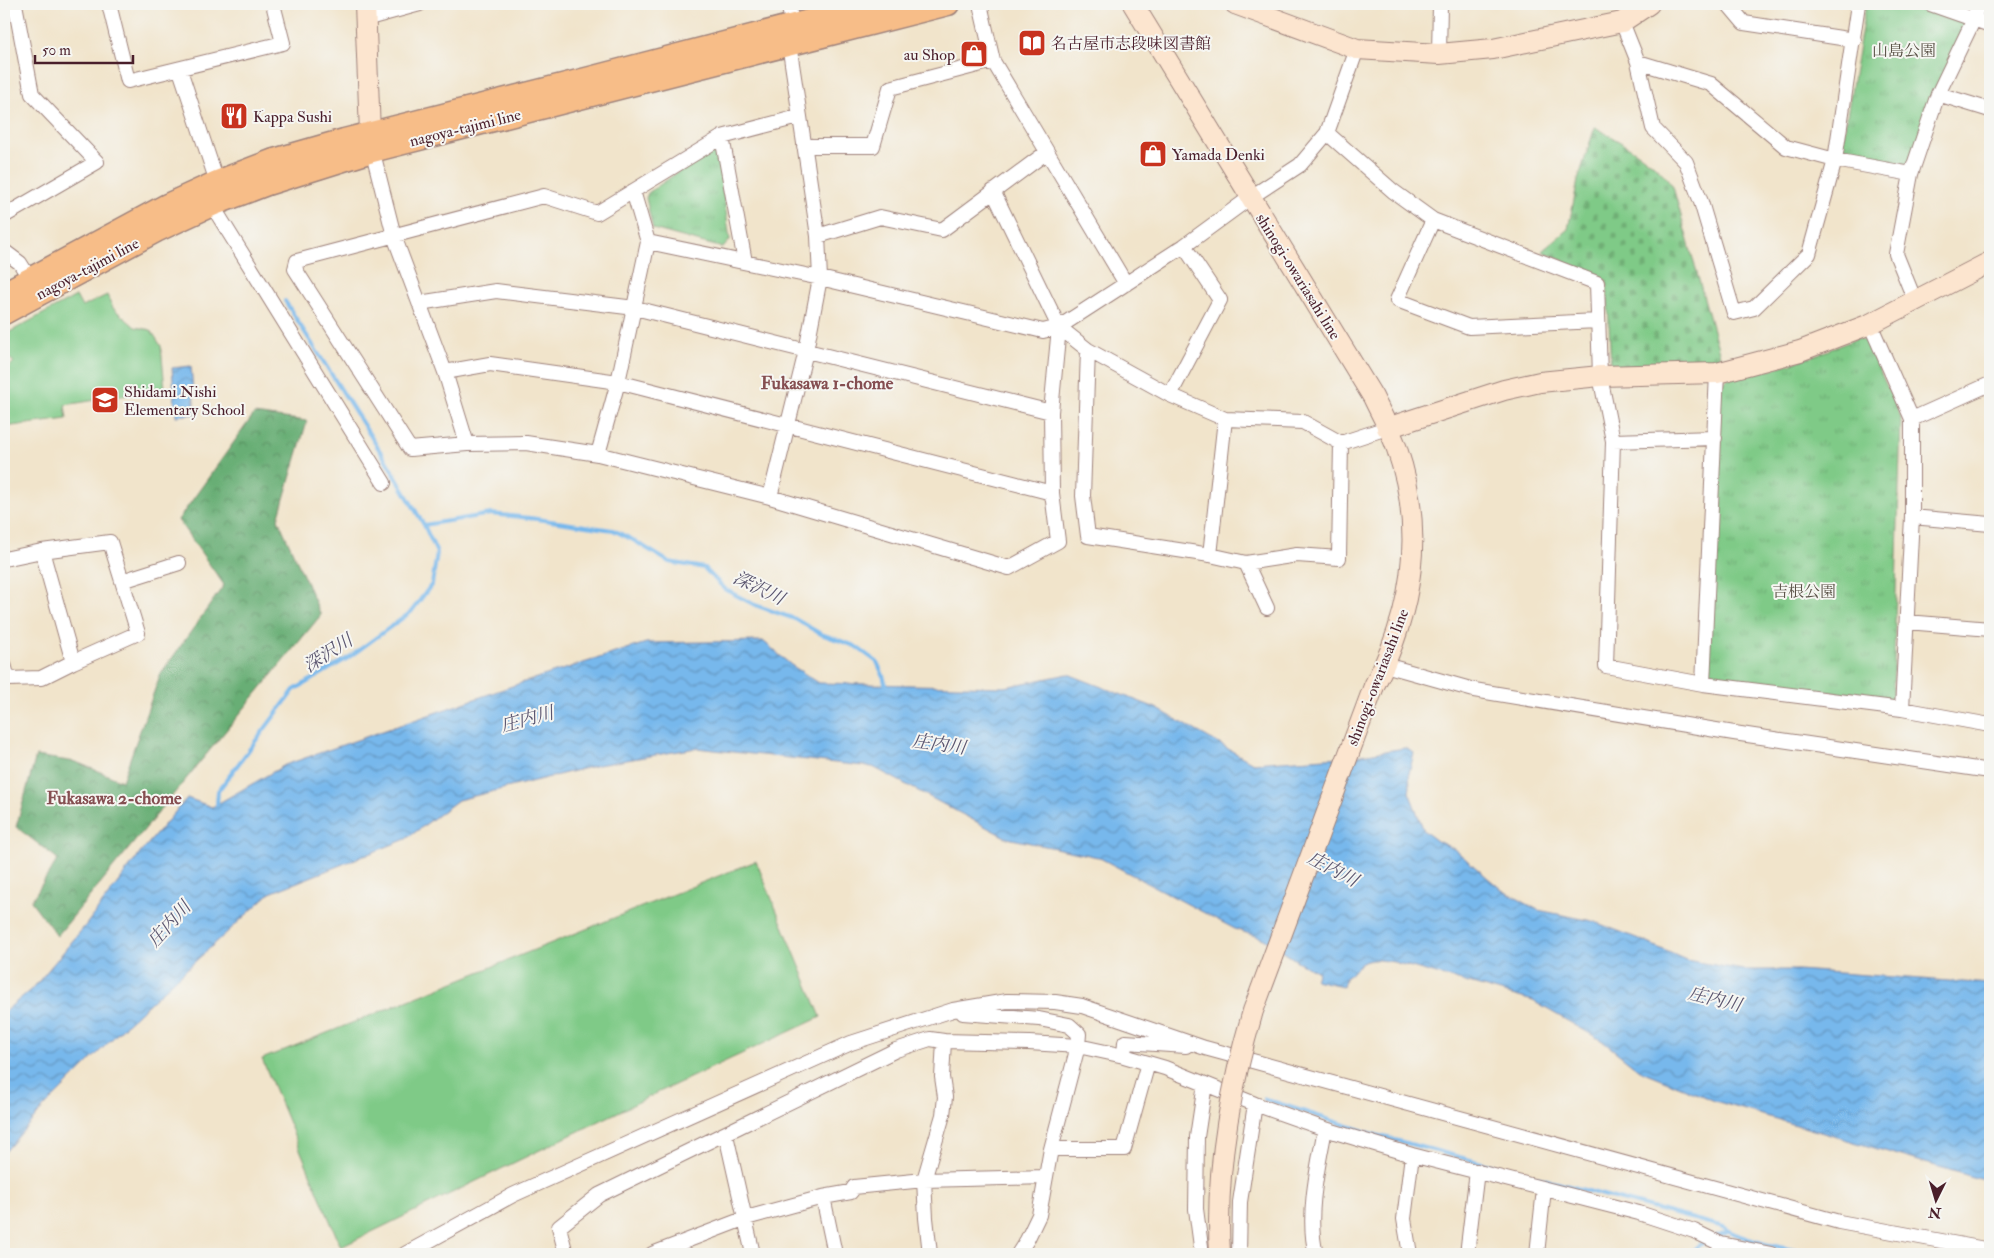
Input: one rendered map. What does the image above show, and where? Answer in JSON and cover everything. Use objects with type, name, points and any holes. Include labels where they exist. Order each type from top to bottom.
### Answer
[{"type":"main road","name":"nagoya-tajimi line","points":[[791,35],[874,4]]},
{"type":"main road","name":"nagoya-tajimi line","points":[[4,293],[167,205],[217,182],[274,160],[371,142],[791,35],[948,4]]},
{"type":"main road","name":"shinogi-owariasahi line","points":[[1133,4],[1373,397],[1396,448],[1407,486],[1412,523],[1413,553],[1408,593],[1385,665],[1374,686],[1253,1011],[1238,1060],[1225,1144],[1220,1206],[1220,1254]]},
{"type":"main road","points":[[1235,4],[1357,49],[1439,54],[1493,49],[1622,22],[1649,4]]},
{"type":"main road","points":[[365,11],[371,142]]},
{"type":"main road","name":"nagoya-tajimi line","points":[[4,313],[142,238],[212,205],[371,142]]},
{"type":"main road","points":[[1387,428],[1504,390],[1540,382],[1600,376],[1717,373],[1800,351],[1870,324],[1990,262]]},
{"type":"street","points":[[4,216],[97,162],[32,94],[15,4]]},
{"type":"street","points":[[109,4],[128,81],[180,70],[283,43],[273,4]]},
{"type":"street","points":[[365,11],[420,4]]},
{"type":"street","points":[[770,497],[806,351],[820,278],[818,236],[798,117],[788,4]]},
{"type":"street","points":[[980,4],[994,61],[1126,284]]},
{"type":"street","points":[[1439,54],[1440,4]]},
{"type":"street","points":[[1728,4],[1744,23],[1854,40]]},
{"type":"street","points":[[1622,22],[1638,62],[1653,128],[1686,162],[1701,202],[1734,314],[1754,308],[1809,254],[1835,160],[1858,4]]},
{"type":"street","points":[[1930,4],[1990,24]]},
{"type":"street","points":[[1915,301],[1896,254],[1910,174],[1938,94],[1974,19],[1978,4]]},
{"type":"street","points":[[648,242],[820,278],[1043,331],[1059,327],[1184,246],[1251,197],[1300,165],[1327,133],[1357,49]]},
{"type":"street","points":[[804,146],[873,146],[890,88],[994,61]]},
{"type":"street","points":[[1638,62],[1711,84],[1786,148],[1835,160],[1910,174]]},
{"type":"street","points":[[180,70],[217,182]]},
{"type":"street","points":[[1938,94],[1990,110]]},
{"type":"street","points":[[798,117],[722,137],[597,213],[544,196],[297,262],[295,269],[410,449],[467,444],[526,443],[598,454],[770,497],[1010,568],[1058,541],[1052,493],[1051,412],[1059,327]]},
{"type":"street","points":[[1327,133],[1393,191],[1433,220],[1597,283],[1600,376],[1613,441],[1606,666],[1702,684],[1902,710],[1990,725]]},
{"type":"street","points":[[722,137],[745,262]]},
{"type":"street","points":[[371,142],[394,236],[445,372],[467,444]]},
{"type":"street","points":[[818,236],[880,217],[942,230],[1047,152]]},
{"type":"street","points":[[598,454],[618,382],[648,242],[633,191]]},
{"type":"street","points":[[993,191],[1059,327],[1088,350],[1170,395],[1225,418],[1303,422],[1341,443],[1387,428]]},
{"type":"street","points":[[212,205],[384,483]]},
{"type":"street","points":[[1433,220],[1397,300],[1468,327],[1598,322]]},
{"type":"street","points":[[1170,395],[1220,300],[1184,246]]},
{"type":"street","points":[[4,251],[20,263],[30,279]]},
{"type":"street","points":[[419,303],[496,291],[635,308],[1051,412]]},
{"type":"street","points":[[1870,324],[1912,419],[1912,517],[1902,710]]},
{"type":"street","points":[[1088,350],[1083,496],[1088,536],[1210,555],[1246,563],[1297,556],[1339,558],[1341,443]]},
{"type":"street","points":[[445,372],[490,364],[618,382],[1052,493]]},
{"type":"street","points":[[1702,684],[1717,373]]},
{"type":"street","points":[[1912,419],[1990,384]]},
{"type":"street","points":[[1210,555],[1225,418]]},
{"type":"street","points":[[1613,441],[1715,438]]},
{"type":"street","points":[[1912,517],[1990,524]]},
{"type":"street","points":[[4,559],[42,551],[110,542],[138,633],[41,678],[8,679],[5,672]]},
{"type":"street","points":[[42,551],[73,662]]},
{"type":"street","points":[[122,581],[179,563]]},
{"type":"street","points":[[1246,563],[1266,608]]},
{"type":"street","points":[[1907,622],[1990,630]]},
{"type":"street","points":[[1385,665],[1474,690],[1734,733],[1990,771]]},
{"type":"street","points":[[404,1254],[513,1195],[851,1042],[952,1010],[1007,1002],[1055,1002],[1082,1006],[1205,1048],[1839,1222],[1990,1250]]},
{"type":"street","points":[[952,1010],[969,1015],[1039,1019],[1069,1024],[1079,1034],[1078,1046],[1051,1149],[1039,1215],[1018,1254]]},
{"type":"street","points":[[566,1254],[558,1227],[599,1195],[726,1135],[896,1050],[930,1040],[1078,1046],[1124,1056],[1148,1063],[1255,1104],[1412,1155],[1639,1213],[1694,1231],[1721,1244],[1771,1254]]},
{"type":"street","points":[[930,1254],[924,1180],[943,1115],[945,1097],[942,1077],[944,1041]]},
{"type":"street","points":[[1124,1056],[1125,1042],[1205,1048]]},
{"type":"street","points":[[1051,1149],[1124,1149],[1148,1063]]},
{"type":"street","points":[[1202,1254],[1196,1209],[1198,1137],[1205,1084]]},
{"type":"street","points":[[1239,1254],[1240,1202],[1255,1104]]},
{"type":"street","points":[[1316,1254],[1313,1245],[1314,1190],[1325,1128]]},
{"type":"street","points":[[726,1135],[753,1254]]},
{"type":"street","points":[[1410,1254],[1404,1218],[1412,1155]]},
{"type":"street","points":[[1467,1254],[1477,1172]]},
{"type":"street","points":[[653,1254],[746,1218],[823,1197],[851,1192],[854,1187],[924,1180],[1046,1176]]},
{"type":"street","points":[[1537,1254],[1544,1189]]},
{"type":"street","points":[[823,1197],[835,1254]]},
{"type":"green space","name":"山島公園","points":[[1866,4],[1911,4],[1962,20],[1966,24],[1910,167],[1904,170],[1845,156],[1841,151]]},
{"type":"green space","points":[[1595,127],[1648,160],[1666,177],[1673,187],[1721,359],[1611,368],[1607,281],[1542,251],[1568,229],[1578,180]]},
{"type":"green space","points":[[711,149],[718,154],[730,240],[723,248],[653,229],[646,198],[648,193]]},
{"type":"green space","points":[[107,295],[113,308],[135,327],[151,330],[161,346],[165,389],[65,405],[67,419],[4,427],[4,372],[14,362],[6,354],[4,335],[76,296],[82,307]]},
{"type":"green space","name":"吉根公園","points":[[1858,338],[1866,341],[1901,417],[1893,696],[1889,700],[1714,677],[1707,669],[1720,384],[1729,378],[1790,363]]},
{"type":"green space","points":[[254,414],[307,421],[278,519],[321,615],[57,936],[31,901],[58,859],[16,827],[36,756],[76,762],[122,781],[160,675],[224,585],[178,520]]},
{"type":"green space","points":[[756,861],[821,1017],[657,1093],[341,1247],[262,1059]]},
{"type":"water","points":[[191,366],[195,414],[176,416],[172,368]]},
{"type":"water","name":"庄内川","points":[[763,641],[791,665],[819,683],[1005,687],[1068,674],[1156,708],[1253,763],[1355,756],[1405,748],[1414,753],[1409,773],[1409,792],[1424,831],[1437,841],[1454,849],[1502,890],[1538,910],[1592,921],[1686,960],[1743,970],[1798,970],[1990,984],[1990,1182],[1715,1101],[1639,1070],[1601,1040],[1533,1001],[1394,962],[1379,960],[1370,960],[1362,963],[1346,977],[1343,986],[1315,980],[1318,972],[1297,961],[1264,939],[1235,929],[1098,857],[1007,838],[873,767],[696,748],[598,765],[458,800],[406,839],[270,893],[129,1022],[43,1108],[4,1153],[4,1012],[34,987],[85,926],[141,852],[187,798],[212,807],[285,765],[518,684],[646,643]]},
{"type":"waterway","name":"深沢川","points":[[285,301],[387,462],[424,525],[491,514],[613,530],[669,562],[704,568],[726,590],[755,605],[795,619],[821,634],[855,646],[877,662],[886,687]]},
{"type":"waterway","name":"深沢川","points":[[217,805],[218,791],[294,690],[348,658],[411,612],[432,584],[437,553],[424,525]]},
{"type":"waterway","points":[[1265,1099],[1376,1135],[1724,1227],[1742,1237],[1755,1241],[1819,1254]]},
{"type":"waterway","points":[[1714,1237],[1728,1231]]},
{"type":"waterway","points":[[1689,1254],[1699,1245],[1706,1242]]},
{"type":"place","name":"名古屋市志段味図書館","points":[[1032,43]]},
{"type":"place","name":"au Shop","points":[[974,54]]},
{"type":"place","name":"Kappa Sushi","points":[[234,116]]},
{"type":"place","name":"Yamada Denki","points":[[1153,154]]},
{"type":"place","name":"Shidami Nishi Elementary School","points":[[105,400]]},
{"type":"district","name":"Fukasawa 1-chome","points":[[827,383]]},
{"type":"district","name":"Fukasawa 2-chome","points":[[114,798]]}]
